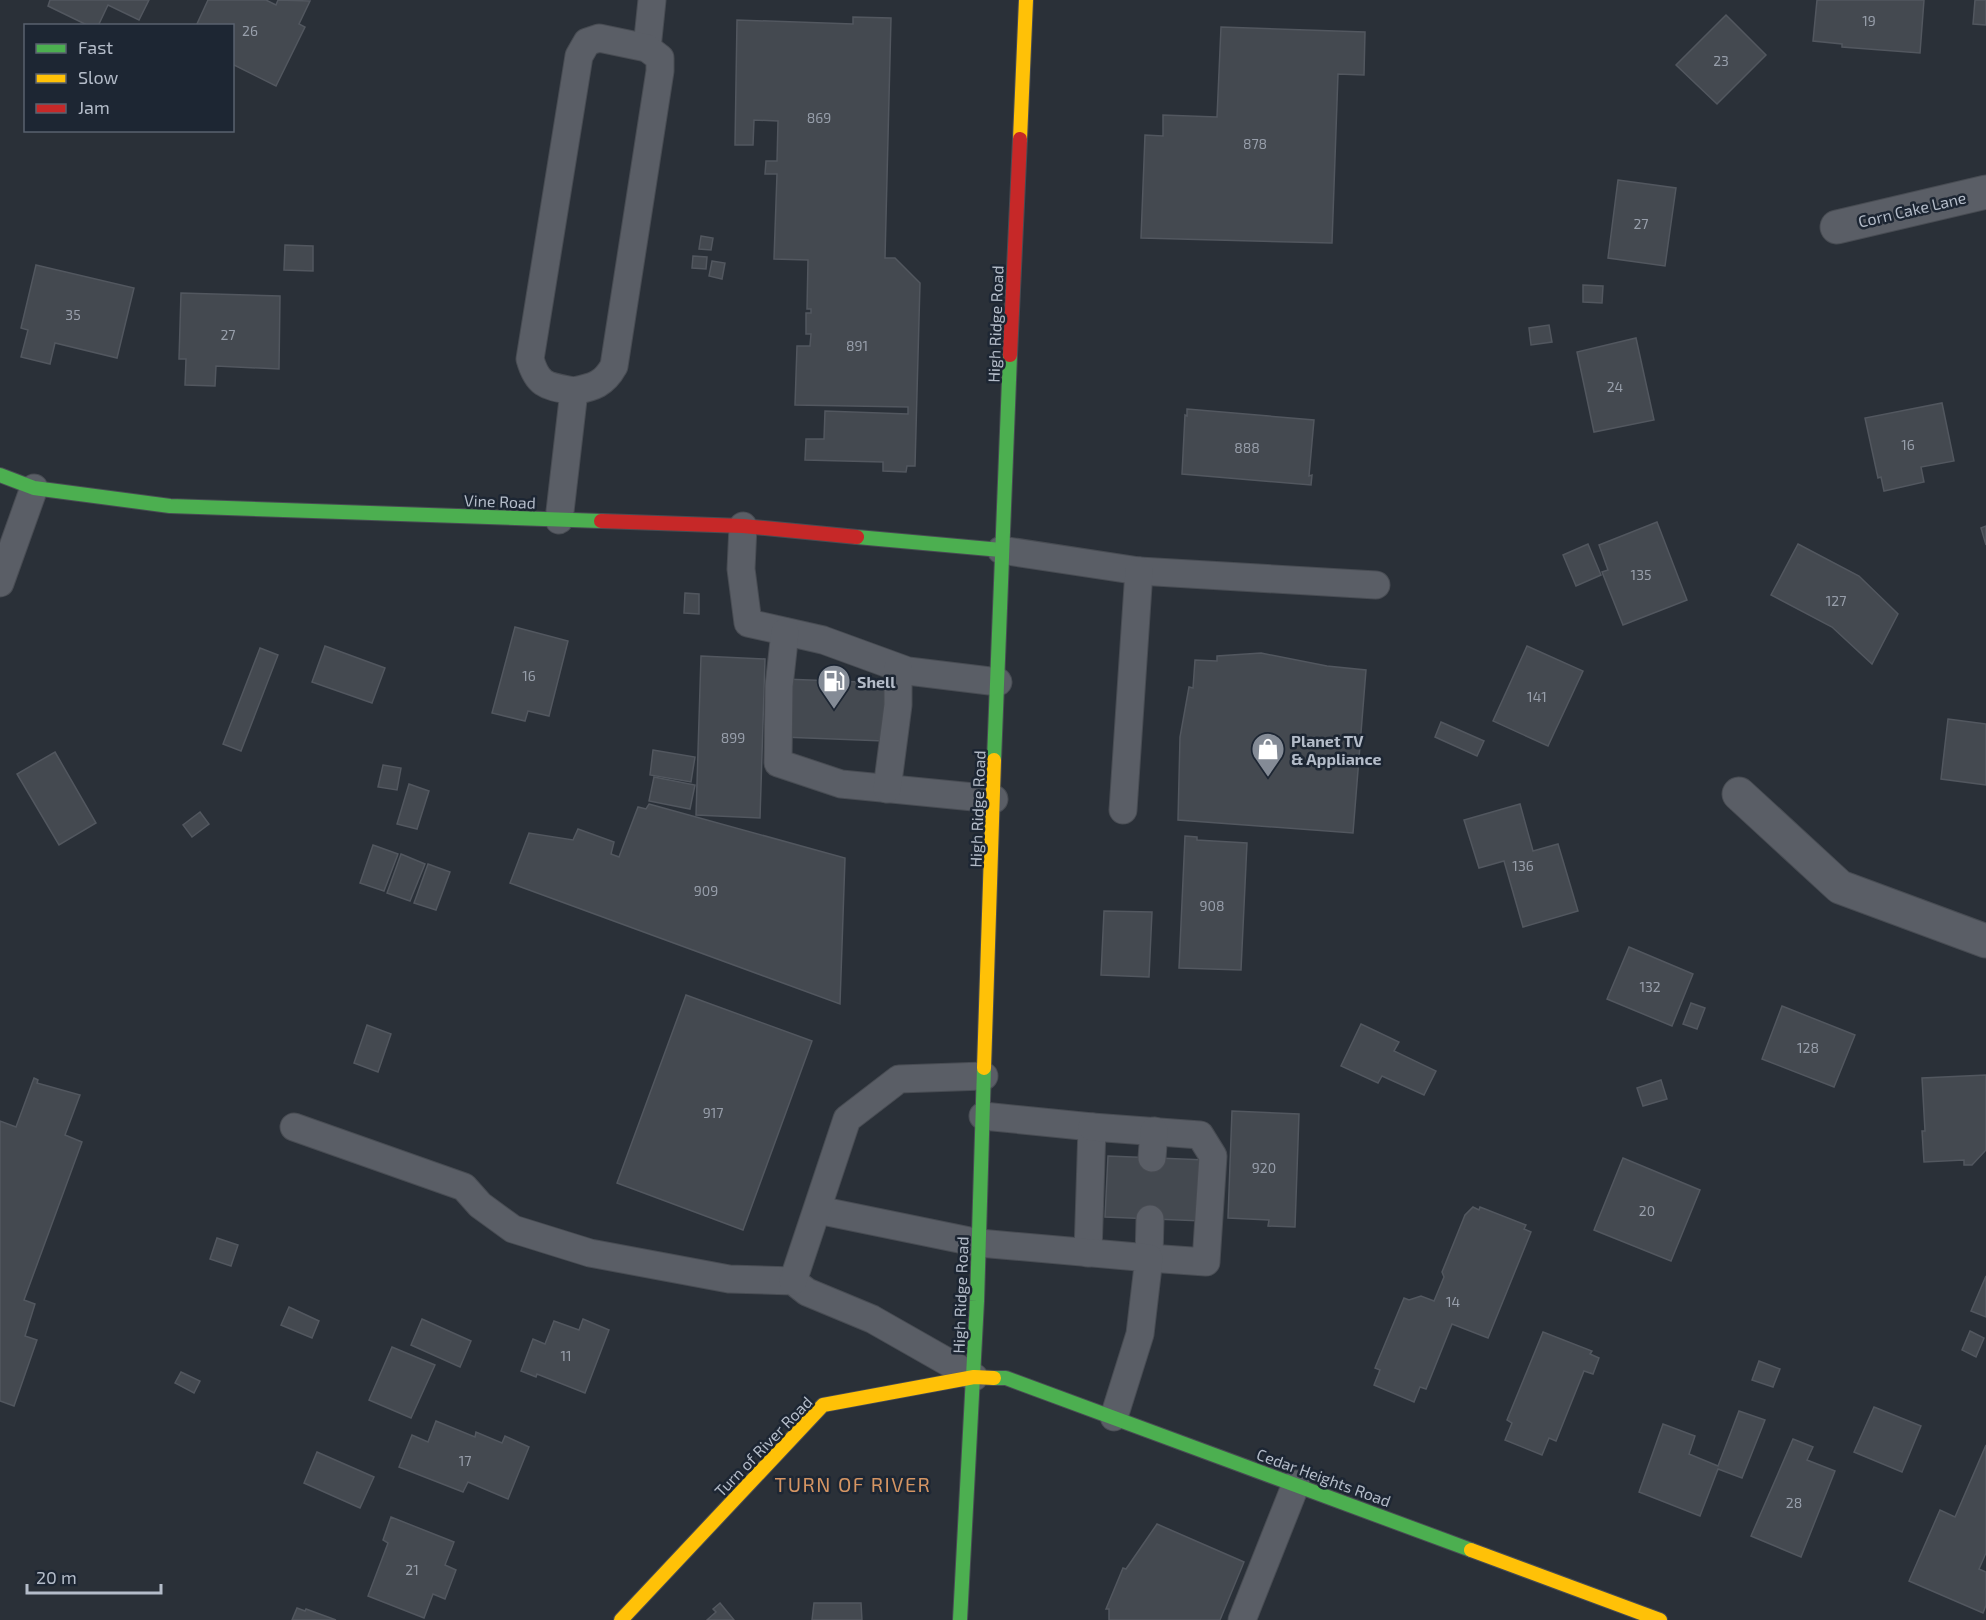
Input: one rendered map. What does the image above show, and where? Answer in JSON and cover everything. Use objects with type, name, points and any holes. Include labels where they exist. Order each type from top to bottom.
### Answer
[{"type":"street","name":"High Ridge Road","points":[[960,1620],[974,1377],[1001,549],[1026,0]]},
{"type":"street","name":"Corn Cake Lane","points":[[1837,226],[1986,192]]},
{"type":"street","name":"Vine Road","points":[[0,475],[34,488],[170,506],[743,526],[1001,549]]},
{"type":"street","points":[[1739,794],[1840,886],[1986,941]]},
{"type":"street","name":"Cedar Heights Road","points":[[974,1377],[1006,1378],[1660,1620]]},
{"type":"street","name":"Turn of River Road","points":[[621,1620],[823,1405],[974,1377]]},
{"type":"lane","points":[[647,48],[652,0]]},
{"type":"lane","points":[[599,38],[647,48],[660,58],[660,71],[614,366],[606,380],[593,388],[574,391],[545,385],[534,374],[530,359],[579,56],[587,42],[599,38]]},
{"type":"lane","points":[[558,520],[574,391]]},
{"type":"lane","points":[[0,583],[34,488]]},
{"type":"lane","points":[[743,526],[741,569],[748,623],[824,640],[898,668],[998,682]]},
{"type":"lane","points":[[1001,549],[1139,571],[1376,585]]},
{"type":"lane","points":[[1122,810],[1139,571]]},
{"type":"lane","points":[[785,632],[779,686],[778,763],[842,784],[994,799]]},
{"type":"lane","points":[[887,789],[898,705],[898,668]]},
{"type":"lane","points":[[793,1281],[847,1119],[899,1080],[984,1076]]},
{"type":"lane","points":[[818,1210],[979,1243],[1206,1262],[1213,1156],[1200,1135],[983,1116]]},
{"type":"lane","points":[[294,1126],[464,1186],[480,1205],[513,1229],[590,1253],[729,1279],[793,1281],[807,1292],[872,1319],[974,1377]]},
{"type":"lane","points":[[1088,1253],[1092,1127]]},
{"type":"lane","points":[[1152,1158],[1154,1131]]},
{"type":"lane","points":[[1114,1417],[1140,1334],[1149,1258],[1150,1219]]},
{"type":"lane","points":[[1242,1620],[1296,1484]]},
{"type":"building","points":[[50,0],[149,0],[139,20],[108,5],[99,24],[85,24],[48,6]]},
{"type":"building","points":[[208,0],[266,0],[276,5],[278,0],[310,1],[299,24],[305,27],[276,86],[234,65],[234,24],[197,24]]},
{"type":"building","points":[[1817,0],[1924,0],[1920,53],[1842,47],[1842,44],[1813,41]]},
{"type":"building","points":[[1975,0],[1986,0],[1986,25],[1973,24]]},
{"type":"building","points":[[1726,15],[1766,55],[1717,104],[1676,65]]},
{"type":"building","points":[[853,17],[891,18],[885,258],[895,258],[920,283],[915,466],[907,466],[906,472],[883,471],[883,462],[805,460],[806,439],[824,439],[825,411],[908,414],[908,407],[795,405],[797,346],[810,346],[811,334],[806,334],[806,313],[811,313],[811,309],[807,309],[808,260],[774,259],[777,174],[765,174],[766,161],[777,161],[778,121],[754,120],[753,145],[735,145],[737,20],[853,24]]},
{"type":"building","points":[[1221,27],[1365,32],[1364,75],[1338,74],[1332,243],[1141,238],[1145,135],[1163,136],[1163,115],[1217,117]]},
{"type":"building","points":[[1618,180],[1676,188],[1665,266],[1608,258]]},
{"type":"building","points":[[701,236],[713,238],[711,250],[699,249]]},
{"type":"building","points":[[285,245],[313,246],[313,271],[284,270]]},
{"type":"building","points":[[693,256],[707,257],[706,269],[692,268]]},
{"type":"building","points":[[712,261],[725,263],[722,279],[709,276]]},
{"type":"building","points":[[36,265],[134,288],[117,358],[55,343],[50,364],[21,357],[28,330],[21,328]]},
{"type":"building","points":[[1583,285],[1603,286],[1602,303],[1583,302]]},
{"type":"building","points":[[181,293],[280,296],[279,369],[216,366],[215,386],[185,385],[186,359],[179,359]]},
{"type":"building","points":[[1549,325],[1552,342],[1531,345],[1529,328]]},
{"type":"building","points":[[1636,338],[1654,420],[1594,432],[1577,352]]},
{"type":"building","points":[[1942,403],[1954,461],[1921,467],[1924,482],[1884,491],[1881,477],[1878,478],[1865,418]]},
{"type":"building","points":[[1187,409],[1314,420],[1309,476],[1312,475],[1311,485],[1182,474]]},
{"type":"building","points":[[1657,522],[1687,600],[1623,625],[1602,572],[1608,570],[1599,545]]},
{"type":"building","points":[[1986,526],[1986,545],[1981,528]]},
{"type":"building","points":[[1588,544],[1601,575],[1576,586],[1563,555]]},
{"type":"building","points":[[1798,544],[1859,576],[1898,614],[1872,664],[1832,627],[1771,595]]},
{"type":"building","points":[[685,593],[699,594],[699,614],[684,613]]},
{"type":"building","points":[[515,627],[568,641],[549,716],[528,711],[525,721],[492,713]]},
{"type":"building","points":[[325,646],[385,668],[372,703],[312,682]]},
{"type":"building","points":[[1527,646],[1583,671],[1548,746],[1493,721]]},
{"type":"building","points":[[260,648],[278,655],[241,751],[223,744]]},
{"type":"building","name":"Planet TV & Appliance","points":[[1261,653],[1327,666],[1366,670],[1353,833],[1178,820],[1180,737],[1189,687],[1193,688],[1195,660],[1217,661],[1217,656]]},
{"type":"building","points":[[701,656],[765,659],[760,818],[696,815]]},
{"type":"building","name":"Shell","points":[[784,679],[885,683],[884,741],[782,737]]},
{"type":"building","points":[[1948,719],[1986,724],[1986,785],[1941,779]]},
{"type":"building","points":[[1441,722],[1484,741],[1477,756],[1435,737]]},
{"type":"building","points":[[653,750],[695,757],[691,782],[650,775]]},
{"type":"building","points":[[55,752],[96,823],[59,845],[17,774]]},
{"type":"building","points":[[383,765],[401,768],[397,790],[378,787]]},
{"type":"building","points":[[654,777],[695,785],[690,809],[649,801]]},
{"type":"building","points":[[409,784],[429,791],[417,829],[397,824]]},
{"type":"building","points":[[649,804],[845,858],[840,1004],[510,883],[529,833],[573,840],[578,829],[614,842],[611,854],[619,857],[638,807],[646,809]]},
{"type":"building","points":[[1520,804],[1533,851],[1558,844],[1578,911],[1523,927],[1504,861],[1479,868],[1464,820]]},
{"type":"building","points":[[200,812],[209,824],[192,837],[183,825]]},
{"type":"building","points":[[1185,836],[1197,837],[1197,840],[1247,843],[1241,970],[1179,968]]},
{"type":"building","points":[[373,845],[398,854],[384,891],[360,883]]},
{"type":"building","points":[[401,854],[425,864],[410,901],[387,893]]},
{"type":"building","points":[[428,864],[450,872],[436,910],[414,903]]},
{"type":"building","points":[[1104,911],[1152,912],[1149,977],[1101,975]]},
{"type":"building","points":[[1629,947],[1693,974],[1672,1026],[1607,999]]},
{"type":"building","points":[[686,995],[812,1041],[743,1230],[617,1183]]},
{"type":"building","points":[[1691,1003],[1705,1008],[1697,1029],[1683,1024]]},
{"type":"building","points":[[1782,1006],[1855,1035],[1834,1087],[1762,1059]]},
{"type":"building","points":[[1361,1024],[1399,1042],[1394,1051],[1436,1071],[1424,1095],[1382,1076],[1378,1083],[1341,1066]]},
{"type":"building","points":[[367,1025],[391,1034],[378,1072],[354,1063]]},
{"type":"building","points":[[1986,1075],[1986,1150],[1972,1165],[1964,1165],[1964,1160],[1924,1162],[1922,1078]]},
{"type":"building","points":[[34,1078],[38,1080],[37,1083],[80,1095],[65,1135],[82,1142],[24,1300],[35,1304],[25,1336],[37,1340],[14,1406],[0,1401],[0,1121],[16,1127]]},
{"type":"building","points":[[1661,1080],[1667,1099],[1643,1106],[1637,1088]]},
{"type":"building","points":[[1232,1111],[1299,1114],[1295,1227],[1268,1226],[1269,1220],[1228,1218]]},
{"type":"building","points":[[1108,1156],[1206,1160],[1203,1221],[1105,1217]]},
{"type":"building","points":[[1623,1158],[1700,1190],[1671,1261],[1594,1230]]},
{"type":"building","points":[[1473,1207],[1479,1210],[1480,1207],[1526,1225],[1524,1229],[1531,1232],[1488,1338],[1452,1324],[1426,1389],[1420,1387],[1414,1402],[1374,1385],[1380,1370],[1375,1368],[1404,1298],[1409,1300],[1421,1296],[1434,1301],[1444,1277],[1442,1272],[1465,1215]]},
{"type":"building","points":[[217,1238],[238,1245],[231,1266],[210,1259]]},
{"type":"building","points":[[1986,1276],[1986,1317],[1971,1311]]},
{"type":"building","points":[[289,1307],[319,1321],[312,1338],[281,1325]]},
{"type":"building","points":[[422,1319],[471,1341],[460,1367],[411,1345]]},
{"type":"building","points":[[583,1319],[609,1330],[585,1393],[537,1374],[536,1377],[521,1371],[533,1339],[545,1344],[554,1321],[579,1330]]},
{"type":"building","points":[[1970,1331],[1984,1338],[1976,1357],[1962,1350]]},
{"type":"building","points":[[1543,1332],[1592,1351],[1590,1354],[1599,1358],[1593,1374],[1584,1371],[1556,1441],[1549,1438],[1542,1455],[1505,1440],[1512,1423],[1507,1420]]},
{"type":"building","points":[[392,1347],[435,1365],[411,1418],[369,1400]]},
{"type":"building","points":[[1759,1361],[1780,1369],[1773,1387],[1752,1380]]},
{"type":"building","points":[[181,1372],[200,1381],[194,1393],[175,1383]]},
{"type":"building","points":[[1874,1407],[1921,1426],[1902,1472],[1854,1452]]},
{"type":"building","points":[[1739,1411],[1765,1420],[1742,1478],[1718,1469],[1700,1516],[1639,1492],[1663,1424],[1695,1436],[1689,1454],[1718,1466]]},
{"type":"building","points":[[436,1421],[475,1437],[476,1432],[502,1443],[505,1436],[529,1447],[508,1499],[468,1482],[463,1492],[399,1467],[412,1435],[428,1442]]},
{"type":"building","points":[[1793,1439],[1813,1447],[1807,1460],[1835,1471],[1801,1557],[1751,1536]]},
{"type":"building","points":[[1986,1445],[1986,1553],[1979,1569],[1986,1572],[1986,1605],[1983,1613],[1909,1581],[1940,1510],[1955,1517]]},
{"type":"building","points":[[317,1452],[374,1477],[360,1508],[304,1483]]},
{"type":"building","points":[[391,1517],[454,1542],[445,1565],[456,1570],[445,1599],[433,1594],[424,1618],[368,1596],[388,1543],[383,1540]]},
{"type":"building","points":[[1157,1524],[1244,1562],[1220,1620],[1109,1620],[1109,1609],[1106,1609],[1123,1568],[1126,1569]]},
{"type":"building","points":[[720,1603],[734,1620],[707,1620],[716,1612],[713,1609]]},
{"type":"building","points":[[814,1603],[861,1603],[862,1620],[812,1620]]},
{"type":"building","points":[[297,1608],[305,1611],[306,1609],[336,1620],[292,1620]]},
{"type":"traffic: fast","points":[[994,760],[1010,355]]},
{"type":"traffic: fast","points":[[0,475],[34,488],[170,506],[601,521]]},
{"type":"traffic: fast","points":[[857,537],[1001,550]]},
{"type":"traffic: fast","points":[[960,1620],[977,1301],[984,1068]]},
{"type":"traffic: fast","points":[[994,1378],[1006,1378],[1471,1550]]},
{"type":"traffic: slow","points":[[1020,139],[1026,0]]},
{"type":"traffic: slow","points":[[984,1068],[994,760]]},
{"type":"traffic: slow","points":[[621,1620],[823,1405],[974,1377],[994,1378]]},
{"type":"traffic: slow","points":[[1471,1550],[1660,1620]]},
{"type":"traffic: jam","points":[[1010,355],[1020,139]]},
{"type":"traffic: jam","points":[[601,521],[743,526],[857,537]]},
{"type":"place","name":"Shell","points":[[834,710]]},
{"type":"place","name":"Planet TV & Appliance","points":[[1268,778]]},
{"type":"district","name":"TURN OF RIVER","points":[[853,1484]]}]
